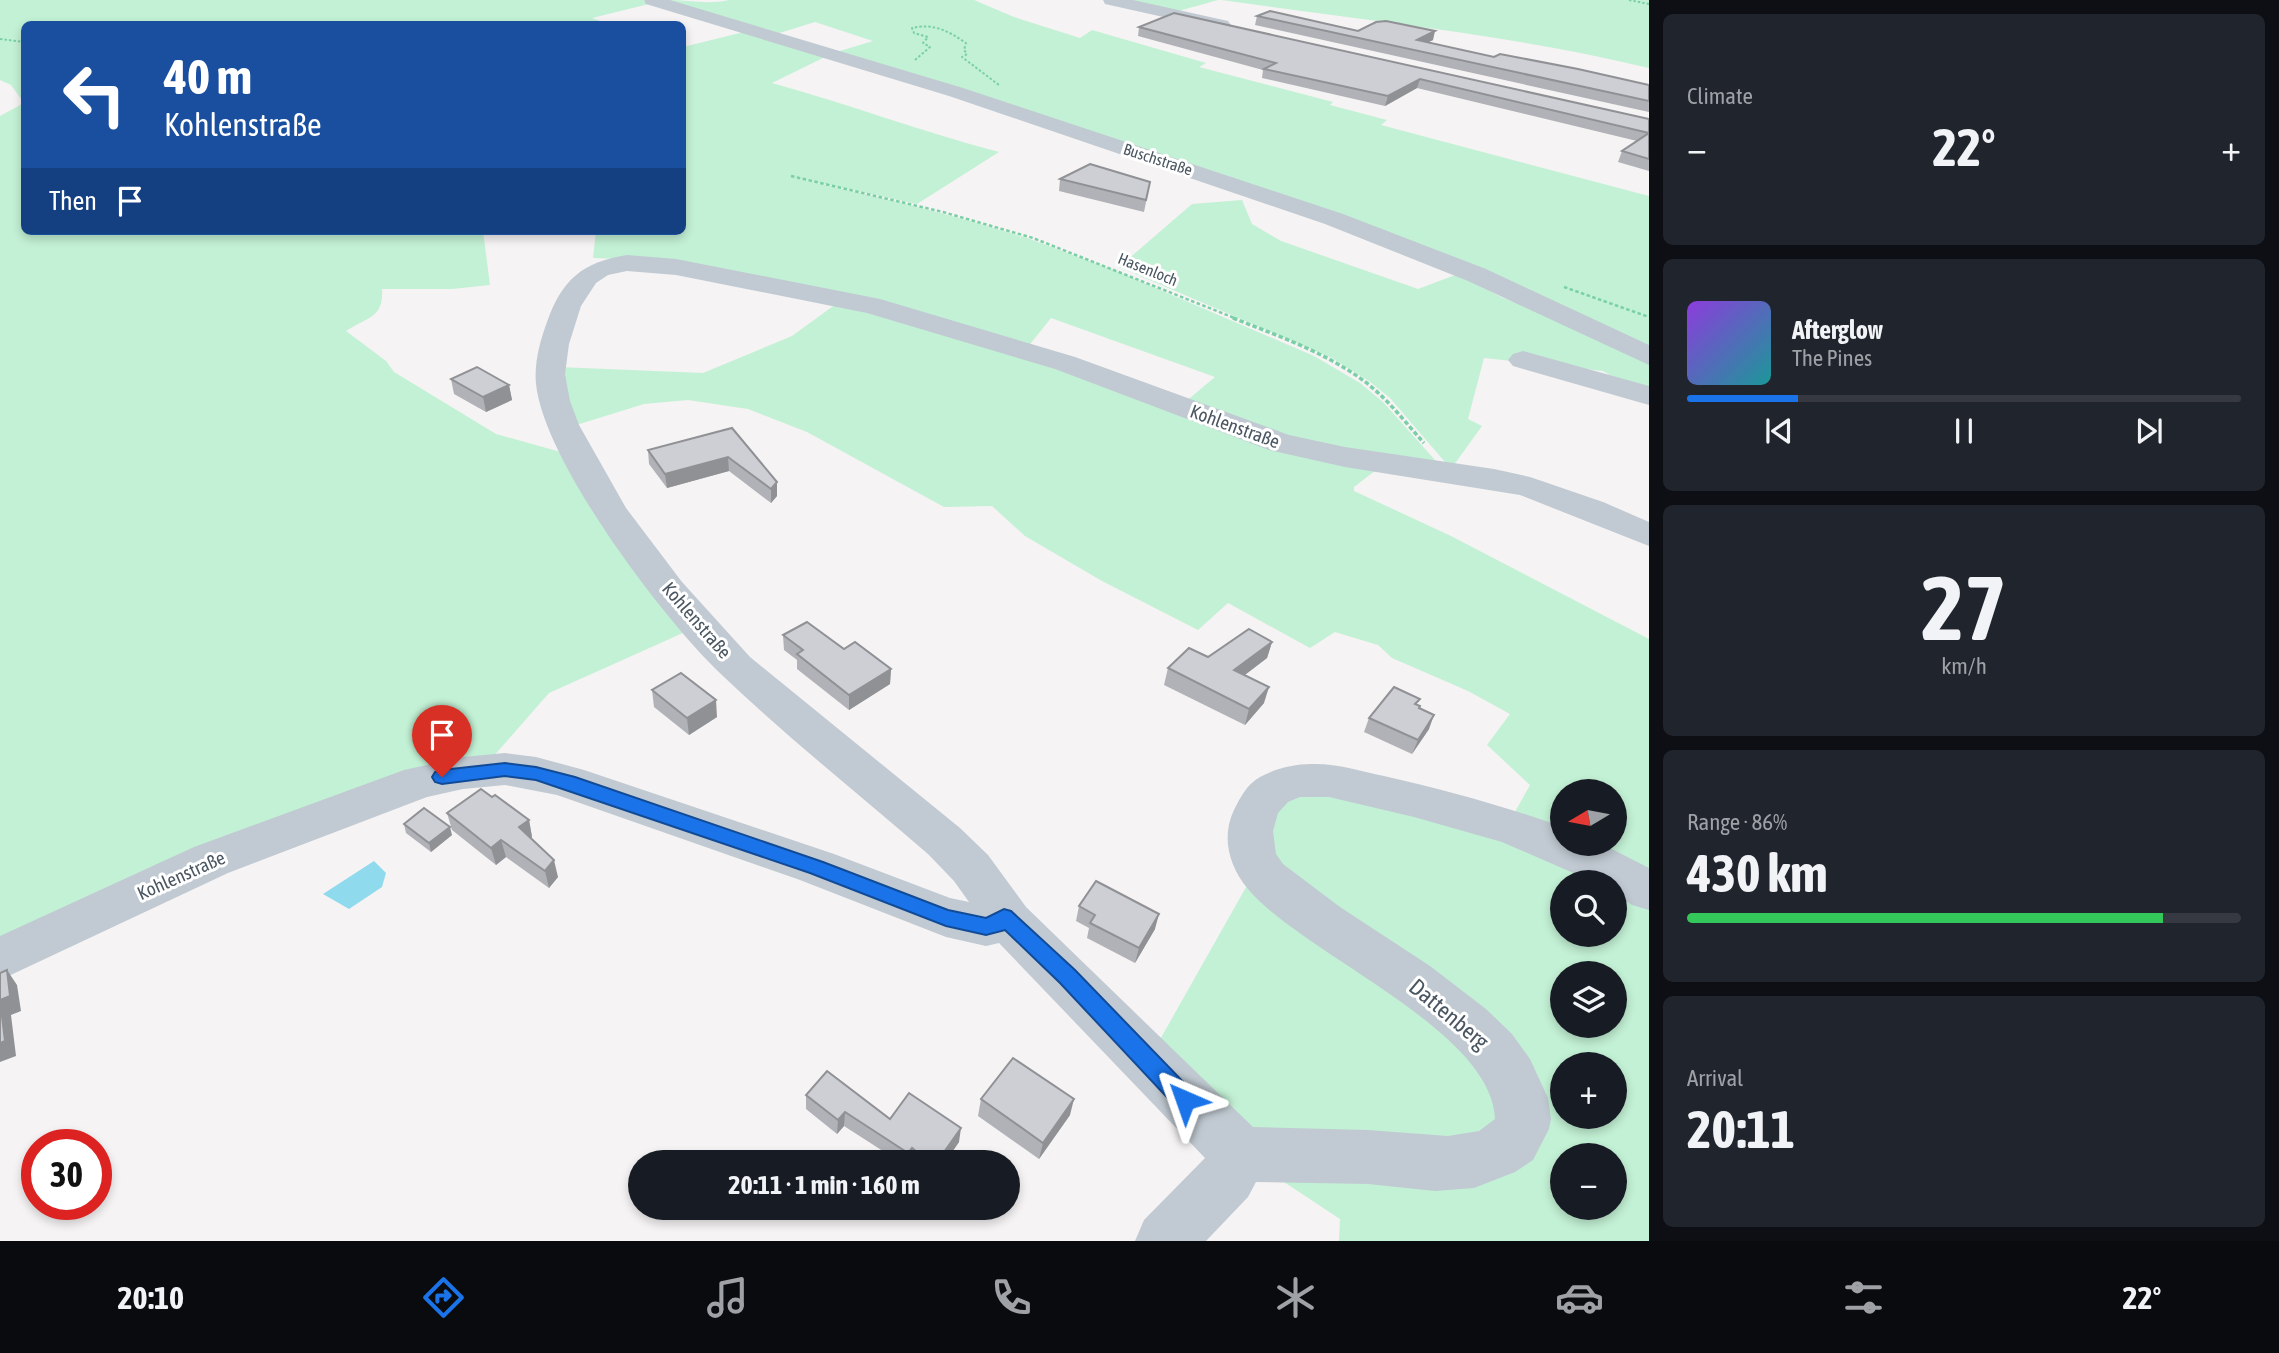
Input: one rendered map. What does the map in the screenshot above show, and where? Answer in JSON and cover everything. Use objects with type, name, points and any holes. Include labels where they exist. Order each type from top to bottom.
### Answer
[{"type":"street","name":"Buschstraße","points":[[652,0],[1178,164],[1417,249],[1510,289],[1649,356]]},
{"type":"street","points":[[1111,0],[1244,30]]},
{"type":"street","points":[[1128,20],[1133,15],[1151,9]]},
{"type":"street","name":"Kohlenstraße","points":[[0,960],[191,869],[372,800],[442,777],[505,769],[536,773],[568,782],[817,867],[946,917],[986,926],[997,925],[1004,917],[993,896],[944,841],[736,666],[636,549],[607,508],[564,428],[551,381],[560,323],[583,279],[611,266],[643,263],[870,305],[1018,347],[1280,443],[1345,457],[1451,472],[1530,487],[1591,509],[1649,535]]},
{"type":"street","points":[[1523,360],[1649,396]]},
{"type":"street","name":"Dattenberg","points":[[1241,1154],[1368,1157],[1444,1163],[1472,1161],[1496,1153],[1514,1140],[1521,1130],[1519,1100],[1510,1076],[1494,1053],[1455,1015],[1266,877],[1252,856],[1248,842],[1249,830],[1266,793],[1284,784],[1311,780],[1395,795],[1530,833],[1592,859],[1649,891]]},
{"type":"street","points":[[1004,917],[1068,977],[1205,1121],[1241,1154],[1221,1184],[1165,1241]]},
{"type":"path","points":[[1629,0],[1649,4]]},
{"type":"path","points":[[885,72],[919,58],[930,47],[923,43],[928,37],[914,33],[912,28],[944,28],[966,43],[964,50],[967,54],[962,57],[1025,102],[1045,122]]},
{"type":"path","points":[[0,39],[21,42]]},
{"type":"path","name":"Hasenloch","points":[[791,176],[902,200],[1033,238],[1119,270],[1320,356],[1363,381],[1388,402],[1451,472]]},
{"type":"green space","points":[[0,0],[657,2],[592,18],[600,21],[21,21],[21,99],[11,85],[0,80]]},
{"type":"green space","points":[[667,0],[974,0],[1014,17],[1080,38],[1092,30],[1206,63],[1199,67],[1333,102],[1330,105],[1387,120],[1381,125],[1649,196],[1649,352],[1219,173],[830,54],[873,41],[815,22],[773,35]]},
{"type":"green space","points":[[1121,0],[1218,0],[1175,12]]},
{"type":"green space","points":[[1222,0],[1649,0],[1649,68],[1490,37]]},
{"type":"green space","points":[[748,31],[827,56],[772,83],[999,152],[917,204],[792,177],[992,227],[1020,236],[1020,239],[1021,236],[1030,239],[1116,271],[1314,356],[1360,383],[1383,402],[1443,469],[1345,456],[1184,403],[1215,377],[1051,318],[1027,348],[645,260],[593,258],[596,235],[686,235],[686,46]]},
{"type":"green space","points":[[21,105],[21,235],[484,235],[490,285],[452,289],[382,289],[380,306],[373,316],[346,331],[386,361],[394,372],[496,434],[568,454],[694,628],[549,693],[484,767],[0,956],[0,116]]},
{"type":"green space","points":[[1242,200],[1252,224],[1281,241],[1418,289],[1458,274],[1501,297],[1649,356],[1649,398],[1603,371],[1484,358],[1468,419],[1482,426],[1451,469],[1390,398],[1332,358],[1119,267],[1192,204]]},
{"type":"green space","points":[[836,304],[1060,366],[1384,464],[1354,487],[1354,491],[1451,536],[1649,639],[1649,1241],[1339,1241],[1340,1219],[1246,1157],[1149,1059],[1258,866],[1285,785],[1506,828],[1530,785],[1487,745],[1510,714],[1468,691],[1392,658],[1378,645],[1335,632],[1310,648],[1228,603],[1198,630],[1102,581],[1025,536],[992,506],[944,507],[807,432],[748,409],[688,400],[644,404],[573,426],[558,367],[703,373],[792,336]]},
{"type":"water","points":[[374,861],[386,873],[382,887],[349,909],[323,894]]},
{"type":"building","points":[[1270,11],[1358,31],[1376,22],[1386,21],[1435,31],[1417,40],[1494,57],[1500,54],[1578,69],[1649,85],[1649,101],[1257,16]]},
{"type":"building","points":[[1174,13],[1649,119],[1649,133],[1420,79],[1388,96],[1264,69],[1276,63],[1139,27]]},
{"type":"building","points":[[1649,133],[1649,159],[1622,151]]},
{"type":"building","points":[[1090,164],[1150,182],[1146,200],[1060,179]]},
{"type":"building","points":[[477,367],[509,385],[483,397],[451,379]]},
{"type":"building","points":[[732,428],[777,482],[771,489],[728,457],[665,474],[648,450]]},
{"type":"building","points":[[807,622],[844,649],[855,642],[891,669],[849,695],[797,654],[803,650],[783,635]]},
{"type":"building","points":[[1249,629],[1272,642],[1234,670],[1269,687],[1249,709],[1168,668],[1189,648],[1208,657]]},
{"type":"building","points":[[681,673],[716,700],[687,718],[652,690]]},
{"type":"building","points":[[1394,687],[1420,699],[1415,704],[1434,715],[1418,740],[1369,718]]},
{"type":"building","points":[[481,789],[492,797],[495,795],[529,820],[519,827],[554,860],[545,871],[501,840],[491,848],[447,813]]},
{"type":"building","points":[[424,808],[450,827],[429,843],[404,824]]},
{"type":"building","points":[[1096,881],[1159,914],[1139,948],[1090,923],[1095,915],[1079,906]]},
{"type":"building","points":[[7,970],[10,996],[0,1000],[0,973]]},
{"type":"building","points":[[0,1000],[5,1041],[0,1043]]},
{"type":"building","points":[[1013,1058],[1074,1099],[1043,1143],[981,1099]]},
{"type":"building","points":[[827,1071],[890,1119],[909,1093],[961,1128],[945,1150],[903,1150],[845,1112],[838,1120],[806,1095]]},
{"type":"route","points":[[442,777],[505,769],[536,773],[817,867],[946,917],[986,926],[997,925],[1004,917],[1068,977],[1185,1100]]}]
